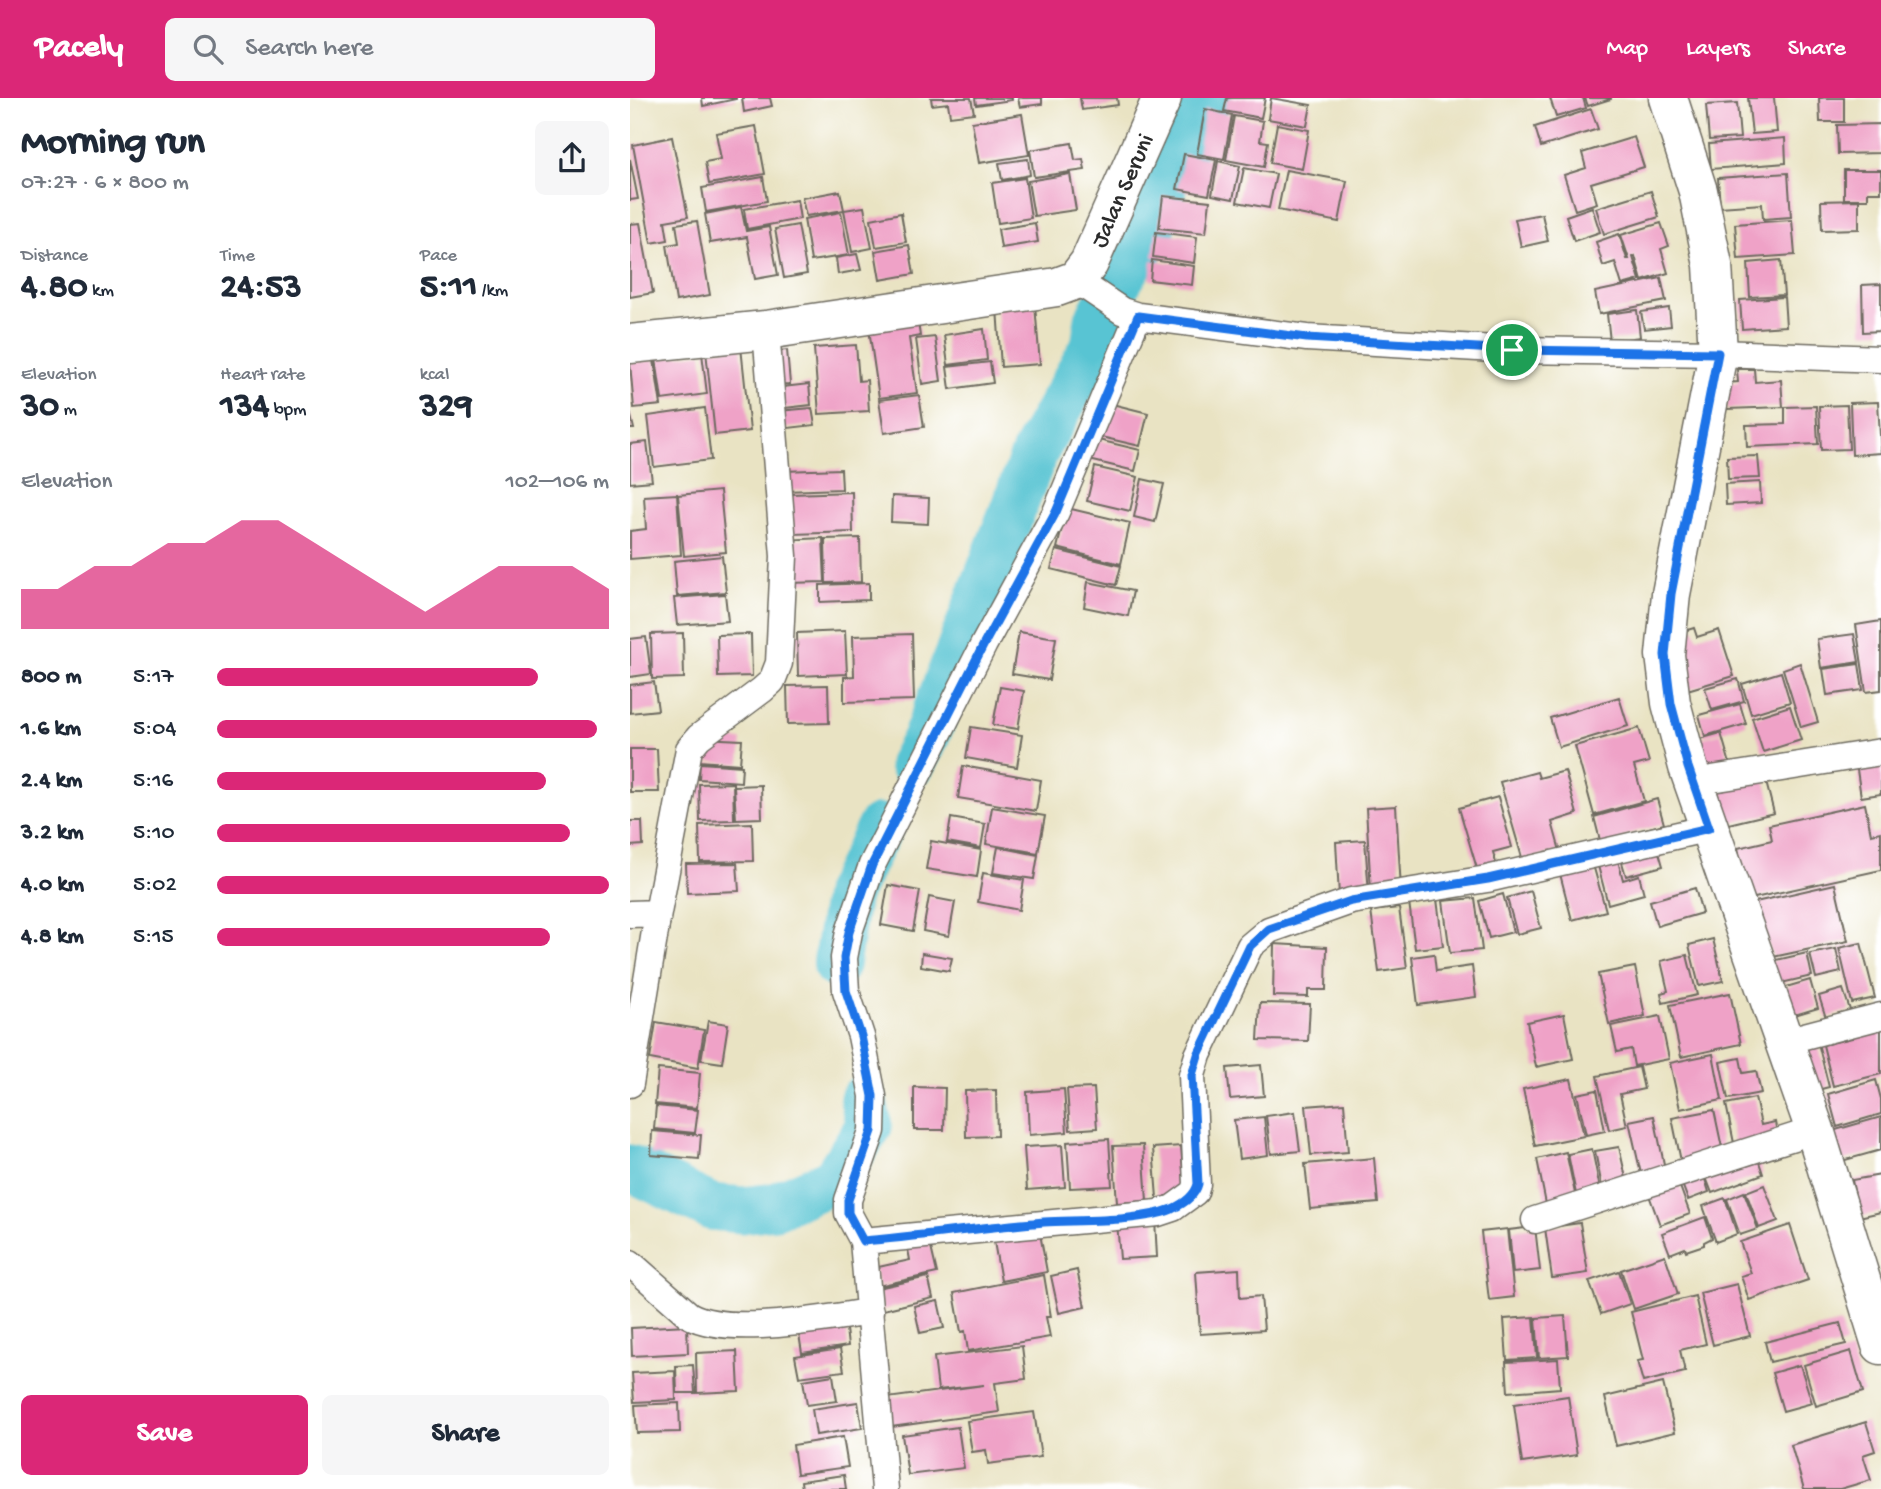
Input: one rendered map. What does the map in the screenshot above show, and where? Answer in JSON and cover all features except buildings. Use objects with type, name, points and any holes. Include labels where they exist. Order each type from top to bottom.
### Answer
[{"type":"street","name":"Jalan Seruni","points":[[1085,286],[1089,263],[1162,98]]},
{"type":"street","points":[[1668,98],[1698,191],[1713,265],[1718,353],[1671,594],[1665,655],[1671,704],[1693,782],[1815,1130],[1881,1345]]},
{"type":"street","points":[[630,344],[766,330],[1057,287],[1085,286],[1130,313],[1321,339],[1512,350],[1881,359]]},
{"type":"street","points":[[885,1489],[863,1241],[848,1213],[848,1200],[872,1131],[873,1096],[861,1036],[846,991],[844,958],[849,932],[872,865],[984,644],[1056,512],[1130,313]]},
{"type":"street","points":[[630,1084],[689,749],[699,737],[772,681],[779,663],[784,556],[766,330]]},
{"type":"street","points":[[1693,782],[1881,752]]},
{"type":"street","points":[[863,1241],[1108,1219],[1158,1213],[1174,1208],[1195,1192],[1198,1184],[1192,1075],[1198,1055],[1250,946],[1269,929],[1351,901],[1488,879],[1709,828]]},
{"type":"street","points":[[630,914],[658,914]]},
{"type":"street","points":[[1785,1041],[1881,1016]]},
{"type":"street","points":[[1535,1220],[1815,1130]]},
{"type":"street","points":[[630,1263],[689,1315],[700,1321],[766,1325],[870,1312]]},
{"type":"waterway","points":[[912,764],[926,737],[1035,452],[1094,346],[1098,319],[1151,231],[1167,174],[1182,152],[1208,98]]},
{"type":"waterway","points":[[836,965],[847,894],[880,827]]},
{"type":"waterway","points":[[630,1168],[711,1207],[742,1210],[775,1206],[834,1180],[869,1126],[863,1099]]},
{"type":"route","points":[[1138,316],[1307,338],[1512,350],[1718,353],[1671,594],[1665,655],[1671,704],[1688,767],[1709,828],[1488,879],[1351,901],[1269,929],[1250,946],[1198,1055],[1192,1075],[1198,1184],[1187,1200],[1174,1208],[1158,1213],[1108,1219],[863,1241],[848,1213],[848,1200],[872,1131],[873,1096],[861,1036],[846,991],[844,958],[849,932],[872,865],[984,644],[1056,512],[1138,316]]}]
